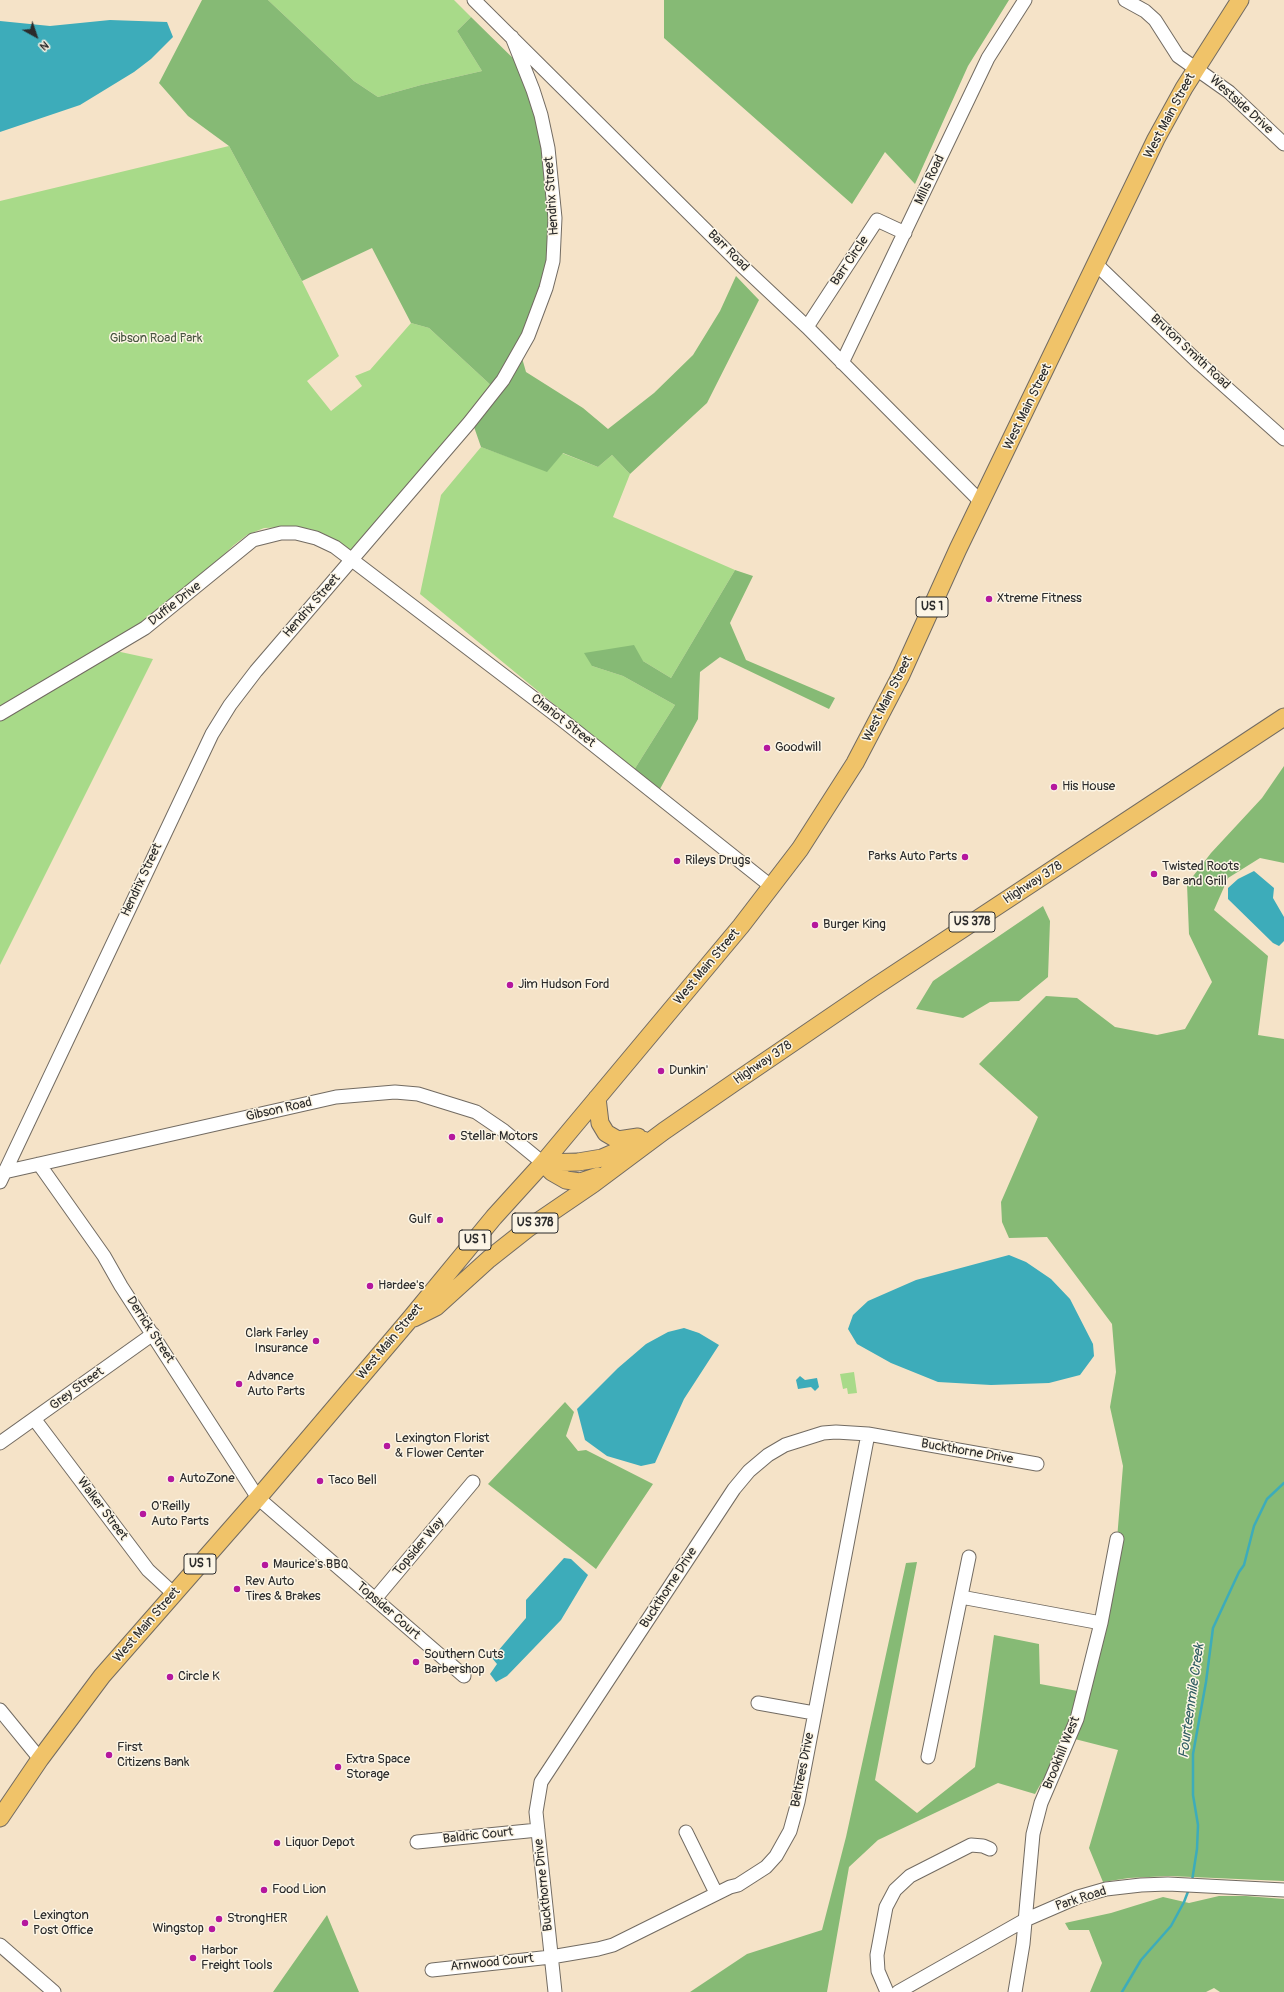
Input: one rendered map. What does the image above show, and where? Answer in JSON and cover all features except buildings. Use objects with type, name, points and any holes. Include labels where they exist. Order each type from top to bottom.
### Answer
[{"type":"main road","name":"West Main Street","points":[[0,1818],[40,1759],[102,1676],[258,1498],[410,1319],[494,1217],[543,1163],[742,926],[772,887],[828,808],[855,763],[901,675],[981,502],[1156,139],[1196,67],[1240,0]]},
{"type":"main road","name":"Highway 378","points":[[664,1131],[873,988],[1284,718]]},
{"type":"main road","points":[[597,1098],[600,1123],[610,1137],[618,1140],[664,1131]]},
{"type":"main road","name":"US 378","points":[[543,1163],[578,1162],[602,1158],[664,1131]]},
{"type":"main road","name":"US 378","points":[[410,1319],[436,1307],[517,1236],[664,1131]]},
{"type":"main road","points":[[543,1163],[560,1178],[574,1182],[591,1179],[610,1171]]},
{"type":"street","name":"Barr Road","points":[[474,0],[741,265],[807,326],[981,502]]},
{"type":"street","name":"Mills Road","points":[[842,363],[988,58],[1025,0]]},
{"type":"street","name":"Westside Drive","points":[[1125,0],[1145,11],[1155,20],[1178,56],[1196,67],[1229,92],[1284,144]]},
{"type":"street","name":"Hendrix Street","points":[[1,1176],[212,734],[230,705],[252,675],[469,422],[503,380],[528,336],[546,288],[553,260],[555,235],[553,182],[541,115],[533,90],[512,37]]},
{"type":"street","name":"Barr Circle","points":[[807,326],[877,220],[905,232]]},
{"type":"street","name":"Bruton Smith Road","points":[[1096,264],[1200,364],[1284,439]]},
{"type":"street","name":"Duffie Drive","points":[[0,714],[145,628],[253,540],[280,533],[296,533],[316,538],[335,548],[351,560]]},
{"type":"street","name":"Chariot Street","points":[[351,560],[561,719],[772,887]]},
{"type":"street","name":"Gibson Road","points":[[1,1176],[39,1164],[336,1097],[395,1092],[418,1094],[476,1112],[543,1163]]},
{"type":"street","name":"Derrick Street","points":[[39,1164],[85,1227],[258,1498]]},
{"type":"street","name":"Grey Street","points":[[0,1444],[153,1334]]},
{"type":"street","name":"Walker Street","points":[[35,1420],[148,1570],[174,1594]]},
{"type":"street","name":"Buckthorne Drive","points":[[556,1992],[538,1830],[537,1802],[541,1782],[734,1490],[749,1471],[768,1455],[785,1445],[802,1438],[836,1432],[868,1434],[1037,1464]]},
{"type":"street","name":"Beltrees Drive","points":[[551,1957],[591,1951],[613,1945],[716,1893],[738,1884],[759,1871],[776,1856],[785,1844],[798,1802],[868,1434]]},
{"type":"street","name":"Topsider Way","points":[[374,1599],[473,1482]]},
{"type":"street","name":"Topsider Court","points":[[258,1498],[464,1676]]},
{"type":"street","name":"Brookhill West","points":[[1015,1992],[1024,1944],[1031,1851],[1037,1819],[1054,1771],[1077,1719],[1101,1623],[1117,1539]]},
{"type":"street","points":[[928,1757],[969,1557]]},
{"type":"street","points":[[961,1597],[1101,1623]]},
{"type":"street","points":[[758,1703],[814,1713]]},
{"type":"street","points":[[0,1710],[40,1759]]},
{"type":"street","name":"Baldric Court","points":[[417,1842],[538,1830]]},
{"type":"street","points":[[686,1832],[716,1893]]},
{"type":"street","points":[[887,1992],[878,1971],[877,1955],[886,1907],[895,1890],[910,1876],[971,1845],[983,1846],[990,1849]]},
{"type":"street","name":"Park Road","points":[[898,1992],[1025,1920],[1078,1897],[1106,1889],[1141,1885],[1186,1885],[1284,1890]]},
{"type":"street","points":[[0,1945],[54,1992]]},
{"type":"street","name":"Arnwood Court","points":[[432,1970],[551,1957]]},
{"type":"green space","points":[[202,0],[268,0],[354,81],[378,97],[421,85],[482,71],[457,31],[471,17],[524,69],[533,90],[555,235],[520,351],[526,372],[583,408],[608,429],[654,393],[693,355],[720,311],[736,276],[759,300],[707,403],[630,474],[612,455],[598,467],[563,453],[547,472],[481,447],[473,424],[495,389],[429,328],[411,323],[372,248],[302,281],[229,146],[188,116],[159,83]]},
{"type":"green space","points":[[268,0],[454,0],[471,17],[457,31],[482,71],[421,85],[378,97],[354,81]]},
{"type":"green space","points":[[664,0],[1009,0],[968,66],[915,184],[885,152],[852,204],[664,38]]},
{"type":"green space","name":"Gibson Road Park","points":[[229,146],[302,281],[339,356],[307,381],[331,411],[362,386],[355,376],[370,370],[411,323],[429,328],[495,389],[351,551],[311,529],[289,527],[264,528],[247,535],[234,545],[183,593],[133,629],[0,710],[0,201]]},
{"type":"green space","points":[[481,447],[547,471],[562,453],[598,467],[612,455],[630,474],[613,517],[735,570],[671,678],[643,661],[592,666],[623,676],[675,705],[634,770],[420,594],[441,495]]},
{"type":"green space","points":[[735,570],[753,576],[730,623],[746,660],[835,698],[829,709],[720,657],[700,672],[698,719],[660,789],[634,770],[675,705],[623,676],[592,666],[584,653],[634,645],[643,661],[671,678]]},
{"type":"green space","points":[[116,651],[153,659],[0,965],[0,719]]},
{"type":"green space","points":[[1284,766],[1284,863],[1260,858],[1228,878],[1214,910],[1268,956],[1258,1035],[1284,1039],[1284,1881],[1169,1876],[1129,1878],[1103,1882],[1089,1848],[1118,1750],[1067,1737],[1035,1794],[998,1783],[878,1840],[849,1867],[827,1992],[690,1992],[747,1954],[822,1930],[846,1837],[906,1563],[917,1562],[875,1780],[917,1813],[975,1767],[994,1635],[1039,1644],[1040,1684],[1083,1692],[1117,1539],[1123,1466],[1110,1407],[1116,1372],[1112,1324],[1047,1237],[1009,1238],[1002,1222],[1001,1202],[1038,1117],[979,1064],[1046,996],[1077,998],[1115,1027],[1157,1035],[1185,1029],[1212,982],[1189,934],[1187,884],[1211,853],[1262,798]]},
{"type":"green space","points":[[1043,906],[1050,921],[1048,977],[1019,1001],[990,1002],[963,1018],[916,1009],[933,981]]},
{"type":"green space","points":[[854,1372],[857,1393],[848,1394],[847,1388],[843,1389],[840,1374]]},
{"type":"green space","points":[[565,1402],[574,1412],[566,1436],[578,1451],[586,1450],[653,1484],[596,1569],[488,1484]]},
{"type":"green space","points":[[1219,1896],[1246,1896],[1284,1899],[1284,1992],[1220,1992],[1214,1988],[1206,1992],[1090,1992],[1102,1963],[1089,1930],[1069,1930],[1065,1923],[1111,1913],[1163,1897],[1189,1903]]},
{"type":"green space","points":[[327,1915],[359,1992],[273,1992]]},
{"type":"water","points":[[110,20],[167,22],[173,37],[151,59],[134,72],[80,105],[0,132],[0,21],[50,26]]},
{"type":"water","points":[[1254,871],[1274,888],[1273,898],[1284,917],[1284,941],[1279,946],[1273,943],[1228,899],[1228,888],[1238,879]]},
{"type":"water","points":[[1009,1255],[1026,1262],[1051,1279],[1070,1299],[1093,1344],[1094,1356],[1080,1375],[1049,1383],[991,1385],[938,1382],[891,1363],[857,1344],[848,1329],[853,1315],[868,1301],[916,1280]]},
{"type":"water","points":[[684,1328],[699,1333],[719,1345],[684,1399],[655,1463],[641,1466],[607,1456],[585,1440],[577,1409],[618,1368],[646,1344],[668,1332]]},
{"type":"water","points":[[800,1376],[805,1380],[817,1378],[819,1387],[815,1391],[811,1387],[798,1389],[796,1380]]},
{"type":"water","points":[[564,1558],[571,1559],[588,1575],[561,1620],[507,1676],[496,1682],[490,1674],[497,1664],[492,1658],[526,1618],[526,1600]]},
{"type":"waterway","name":"Fourteenmile Creek","points":[[1192,1881],[1197,1849],[1198,1825],[1193,1795],[1193,1754],[1206,1682],[1213,1628],[1239,1572],[1244,1565],[1254,1526],[1267,1499],[1284,1483]]},
{"type":"waterway","name":"Fourteenmile Creek","points":[[1122,1992],[1141,1960],[1171,1926],[1189,1889]]},
{"type":"place","name":"Xtreme Fitness","points":[[989,599]]},
{"type":"place","name":"Goodwill","points":[[767,748]]},
{"type":"place","name":"His House","points":[[1054,787]]},
{"type":"place","name":"Parks Auto Parts","points":[[965,857]]},
{"type":"place","name":"Rileys Drugs","points":[[677,861]]},
{"type":"place","name":"Twisted Roots Bar and Grill","points":[[1154,874]]},
{"type":"place","name":"Burger King","points":[[815,925]]},
{"type":"place","name":"Jim Hudson Ford","points":[[510,985]]},
{"type":"place","name":"Dunkin'","points":[[661,1071]]},
{"type":"place","name":"Stellar Motors","points":[[452,1137]]},
{"type":"place","name":"Gulf","points":[[440,1220]]},
{"type":"place","name":"Hardee's","points":[[370,1286]]},
{"type":"place","name":"Clark Farley Insurance","points":[[316,1341]]},
{"type":"place","name":"Advance Auto Parts","points":[[239,1384]]},
{"type":"place","name":"Lexington Florist & Flower Center","points":[[387,1446]]},
{"type":"place","name":"AutoZone","points":[[171,1479]]},
{"type":"place","name":"Taco Bell","points":[[320,1481]]},
{"type":"place","name":"O'Reilly Auto Parts","points":[[143,1514]]},
{"type":"place","name":"Maurice's BBQ","points":[[265,1565]]},
{"type":"place","name":"Rev Auto Tires & Brakes","points":[[237,1589]]},
{"type":"place","name":"Southern Cuts Barbershop","points":[[416,1662]]},
{"type":"place","name":"Circle K","points":[[170,1677]]},
{"type":"place","name":"First Citizens Bank","points":[[109,1755]]},
{"type":"place","name":"Extra Space Storage","points":[[338,1767]]},
{"type":"place","name":"Liquor Depot","points":[[277,1843]]},
{"type":"place","name":"Food Lion","points":[[264,1890]]},
{"type":"place","name":"StrongHER","points":[[219,1919]]},
{"type":"place","name":"Lexington Post Office","points":[[25,1923]]},
{"type":"place","name":"Wingstop","points":[[212,1929]]},
{"type":"place","name":"Harbor Freight Tools","points":[[193,1958]]}]
